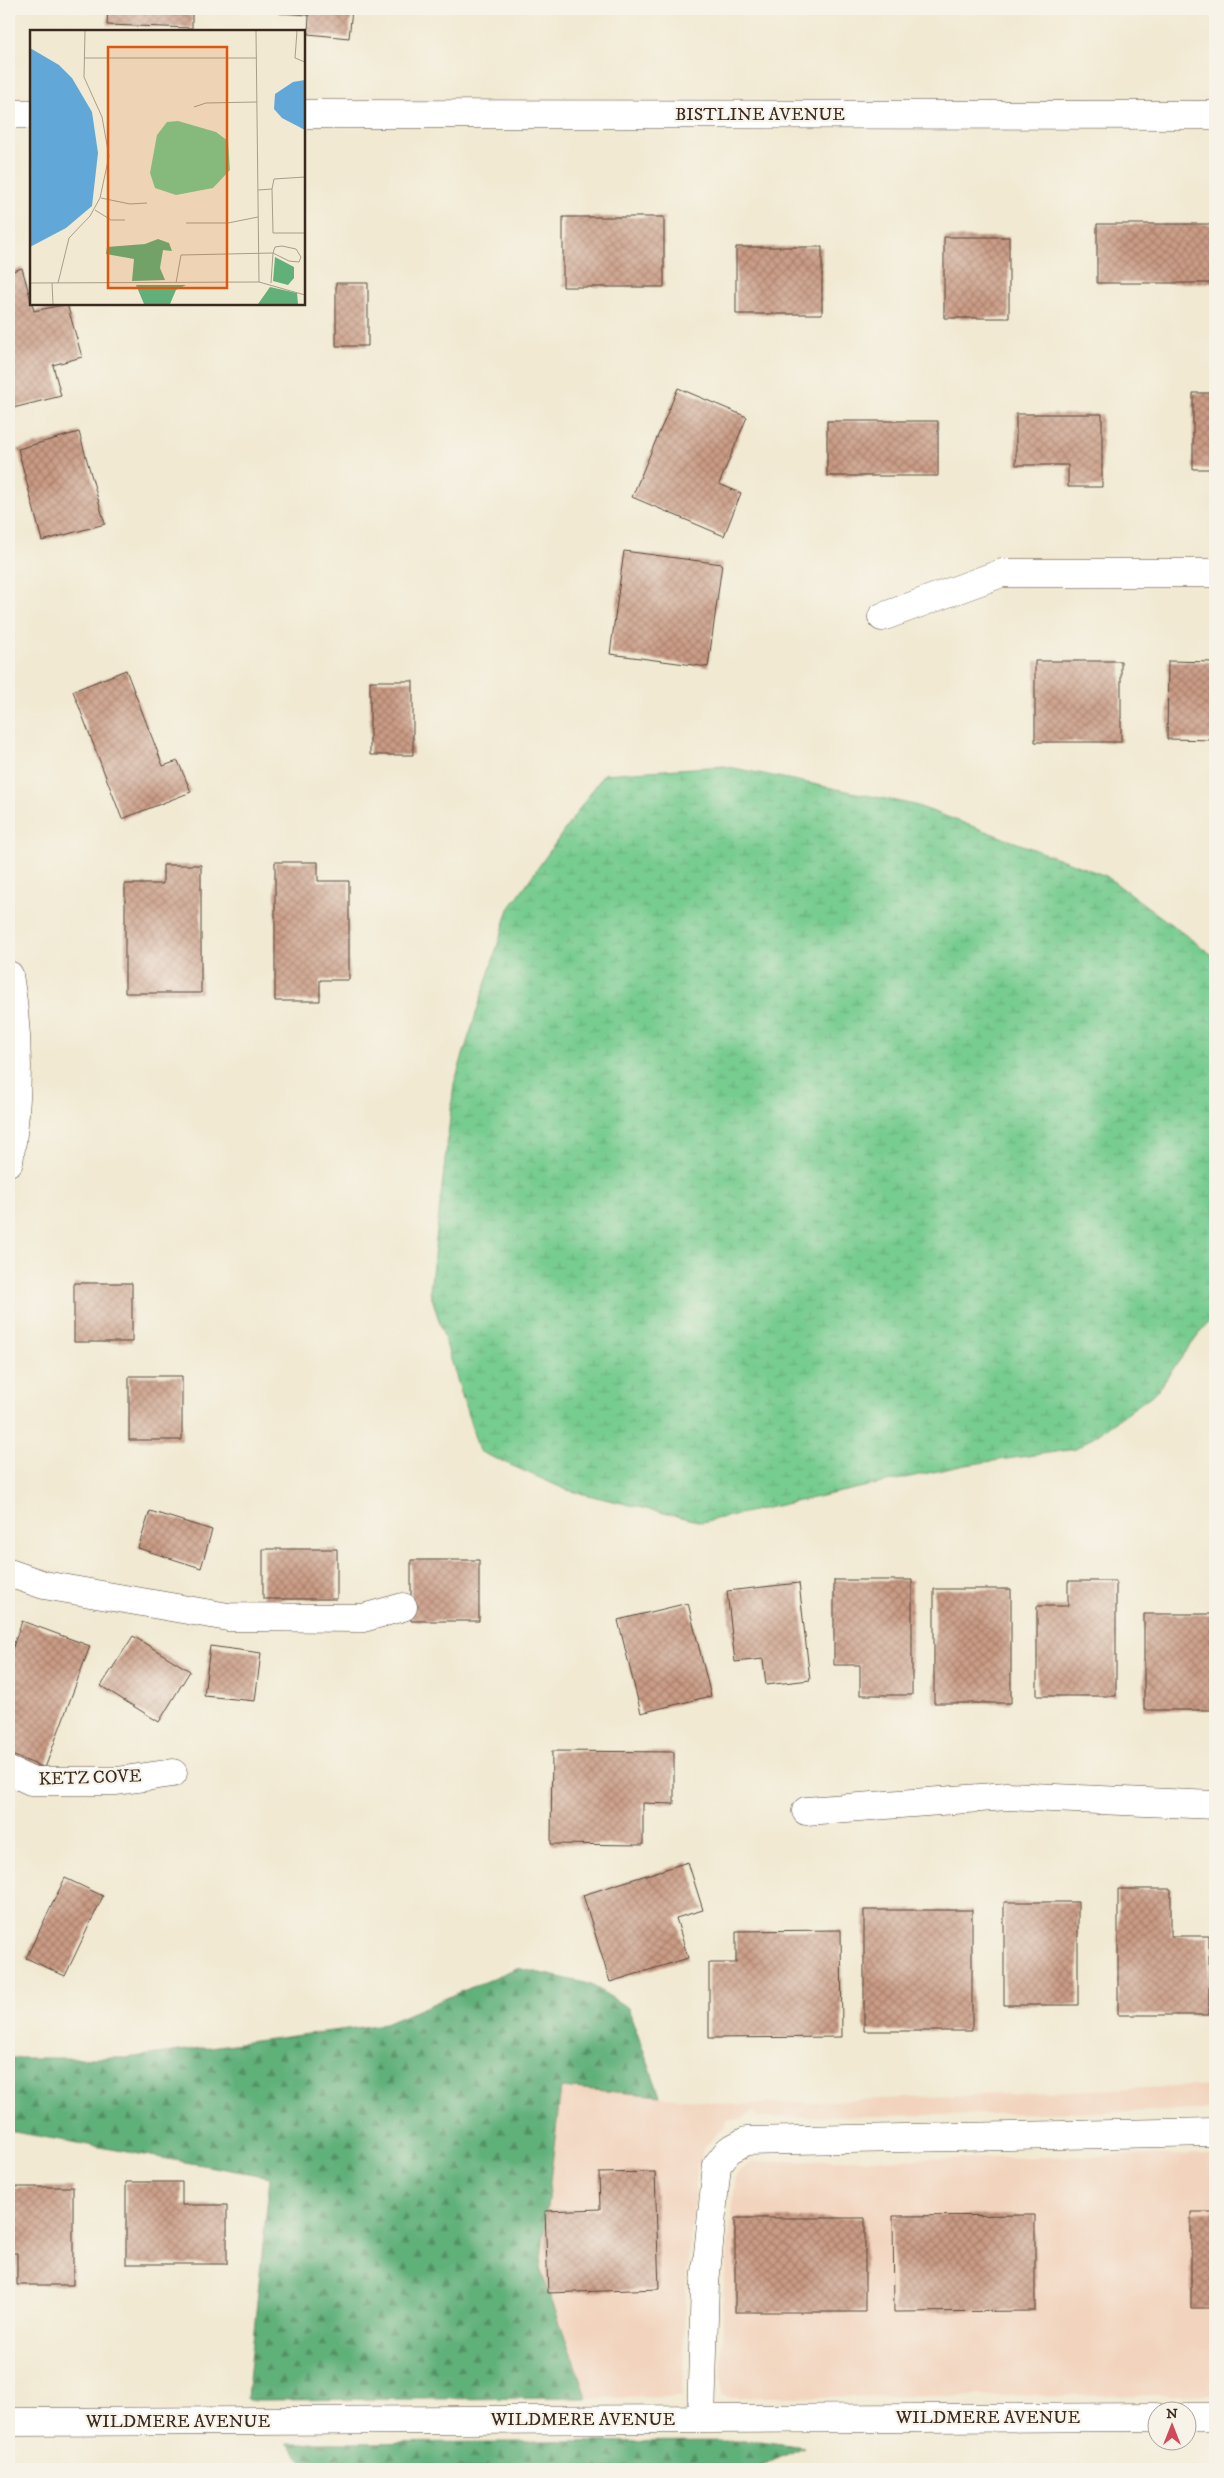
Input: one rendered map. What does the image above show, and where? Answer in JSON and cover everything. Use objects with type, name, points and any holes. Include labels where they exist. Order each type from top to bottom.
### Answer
[{"type":"street","points":[[9,114],[30,114]]},
{"type":"street","name":"BISTLINE AVENUE","points":[[305,114],[1215,115]]},
{"type":"street","points":[[882,617],[1002,573],[1215,572]]},
{"type":"street","points":[[9,975],[16,1014],[15,1120],[9,1162]]},
{"type":"street","points":[[9,1573],[44,1584],[228,1617],[363,1618],[404,1607]]},
{"type":"street","name":"KETZ COVE","points":[[9,1771],[31,1781],[117,1781],[172,1773]]},
{"type":"street","points":[[806,1812],[1007,1796],[1215,1805]]},
{"type":"street","points":[[701,2419],[705,2283],[717,2165],[729,2150],[746,2141],[1215,2132]]},
{"type":"street","name":"WILDMERE AVENUE","points":[[9,2422],[1146,2417]]},
{"type":"street","points":[[1196,2417],[1215,2417]]},
{"type":"shaded area","points":[[1215,2085],[1215,2110],[758,2118],[754,2112],[741,2119],[727,2119],[726,2127],[715,2135],[703,2150],[698,2163],[686,2281],[682,2397],[587,2398],[540,2268],[561,2086],[738,2105]]},
{"type":"shaded area","points":[[1215,2154],[1215,2395],[721,2397],[724,2285],[736,2175],[751,2162]]},
{"type":"green space","points":[[724,766],[915,805],[1106,876],[1215,957],[1215,1313],[1155,1393],[1076,1449],[965,1465],[702,1522],[567,1490],[479,1451],[430,1291],[454,1084],[509,909],[604,774]]},
{"type":"green space","points":[[517,1968],[590,1984],[628,2008],[660,2096],[561,2087],[540,2268],[587,2398],[249,2400],[247,2398],[270,2177],[9,2131],[9,2058],[126,2058],[385,2024]]},
{"type":"green space","points":[[761,2441],[804,2447],[754,2469],[310,2469],[287,2443]]},
{"type":"building","points":[[108,9],[192,9],[192,28],[107,25]]},
{"type":"building","points":[[279,9],[352,9],[349,38],[308,34],[309,15],[279,13]]},
{"type":"building","points":[[563,217],[664,217],[664,287],[563,287]]},
{"type":"building","points":[[1097,224],[1215,224],[1215,283],[1097,283]]},
{"type":"building","points":[[944,237],[1009,237],[1009,318],[944,318]]},
{"type":"building","points":[[736,247],[822,247],[822,314],[736,314]]},
{"type":"building","points":[[22,268],[30,297],[30,305],[32,305],[34,311],[67,305],[82,357],[53,365],[61,396],[9,409],[9,272]]},
{"type":"building","points":[[336,283],[368,283],[368,346],[336,346]]},
{"type":"building","points":[[678,388],[747,417],[719,484],[741,493],[724,536],[632,497]]},
{"type":"building","points":[[1193,393],[1215,393],[1215,469],[1193,469]]},
{"type":"building","points":[[1016,414],[1102,414],[1102,487],[1068,487],[1068,465],[1016,465]]},
{"type":"building","points":[[827,421],[938,421],[938,476],[827,476]]},
{"type":"building","points":[[79,432],[105,524],[42,541],[18,449]]},
{"type":"building","points":[[624,551],[722,564],[708,667],[610,654]]},
{"type":"building","points":[[1035,661],[1121,661],[1121,742],[1035,742]]},
{"type":"building","points":[[1168,661],[1215,662],[1215,740],[1167,739]]},
{"type":"building","points":[[126,670],[163,766],[178,761],[191,792],[122,819],[73,691]]},
{"type":"building","points":[[370,681],[413,681],[413,755],[370,755]]},
{"type":"building","points":[[275,862],[318,862],[318,881],[349,881],[349,980],[320,980],[320,1001],[275,1001]]},
{"type":"building","points":[[163,865],[201,865],[201,993],[125,993],[125,884],[163,884]]},
{"type":"building","points":[[74,1283],[132,1283],[132,1342],[74,1342]]},
{"type":"building","points":[[129,1376],[182,1376],[182,1440],[129,1440]]},
{"type":"building","points":[[150,1511],[212,1530],[201,1568],[138,1548]]},
{"type":"building","points":[[263,1549],[337,1549],[337,1599],[263,1599]]},
{"type":"building","points":[[411,1560],[479,1560],[479,1621],[411,1621]]},
{"type":"building","points":[[834,1580],[912,1580],[912,1695],[860,1695],[860,1665],[834,1665]]},
{"type":"building","points":[[1068,1581],[1116,1581],[1116,1696],[1037,1696],[1037,1606],[1068,1606]]},
{"type":"building","points":[[799,1583],[810,1680],[766,1685],[763,1659],[735,1662],[727,1591]]},
{"type":"building","points":[[934,1589],[1011,1589],[1011,1703],[934,1703]]},
{"type":"building","points":[[688,1603],[711,1696],[641,1713],[618,1620]]},
{"type":"building","points":[[1144,1614],[1215,1614],[1215,1710],[1144,1710]]},
{"type":"building","points":[[22,1621],[90,1646],[45,1768],[9,1754],[9,1658]]},
{"type":"building","points":[[133,1636],[190,1671],[159,1722],[101,1686]]},
{"type":"building","points":[[210,1646],[261,1653],[255,1701],[204,1696]]},
{"type":"building","points":[[552,1751],[674,1752],[674,1804],[643,1803],[643,1845],[551,1844]]},
{"type":"building","points":[[688,1862],[703,1910],[676,1918],[688,1958],[610,1982],[583,1895]]},
{"type":"building","points":[[65,1878],[103,1896],[65,1976],[26,1958]]},
{"type":"building","points":[[1118,1889],[1171,1889],[1171,1936],[1209,1936],[1209,2015],[1118,2015]]},
{"type":"building","points":[[1004,1902],[1078,1902],[1078,2005],[1004,2005]]},
{"type":"building","points":[[864,1910],[972,1910],[972,2031],[864,2031]]},
{"type":"building","points":[[841,1930],[842,2037],[709,2038],[709,1963],[736,1963],[736,1931]]},
{"type":"building","points":[[655,2172],[659,2289],[548,2293],[545,2211],[600,2209],[599,2173]]},
{"type":"building","points":[[126,2182],[182,2182],[182,2205],[227,2205],[227,2264],[126,2264]]},
{"type":"building","points":[[9,2187],[73,2187],[73,2285],[17,2285],[17,2253],[9,2253]]},
{"type":"building","points":[[1191,2212],[1215,2212],[1215,2308],[1191,2308]]},
{"type":"building","points":[[1035,2215],[1035,2311],[894,2312],[893,2216]]},
{"type":"building","points":[[735,2218],[865,2218],[865,2312],[735,2312]]}]
